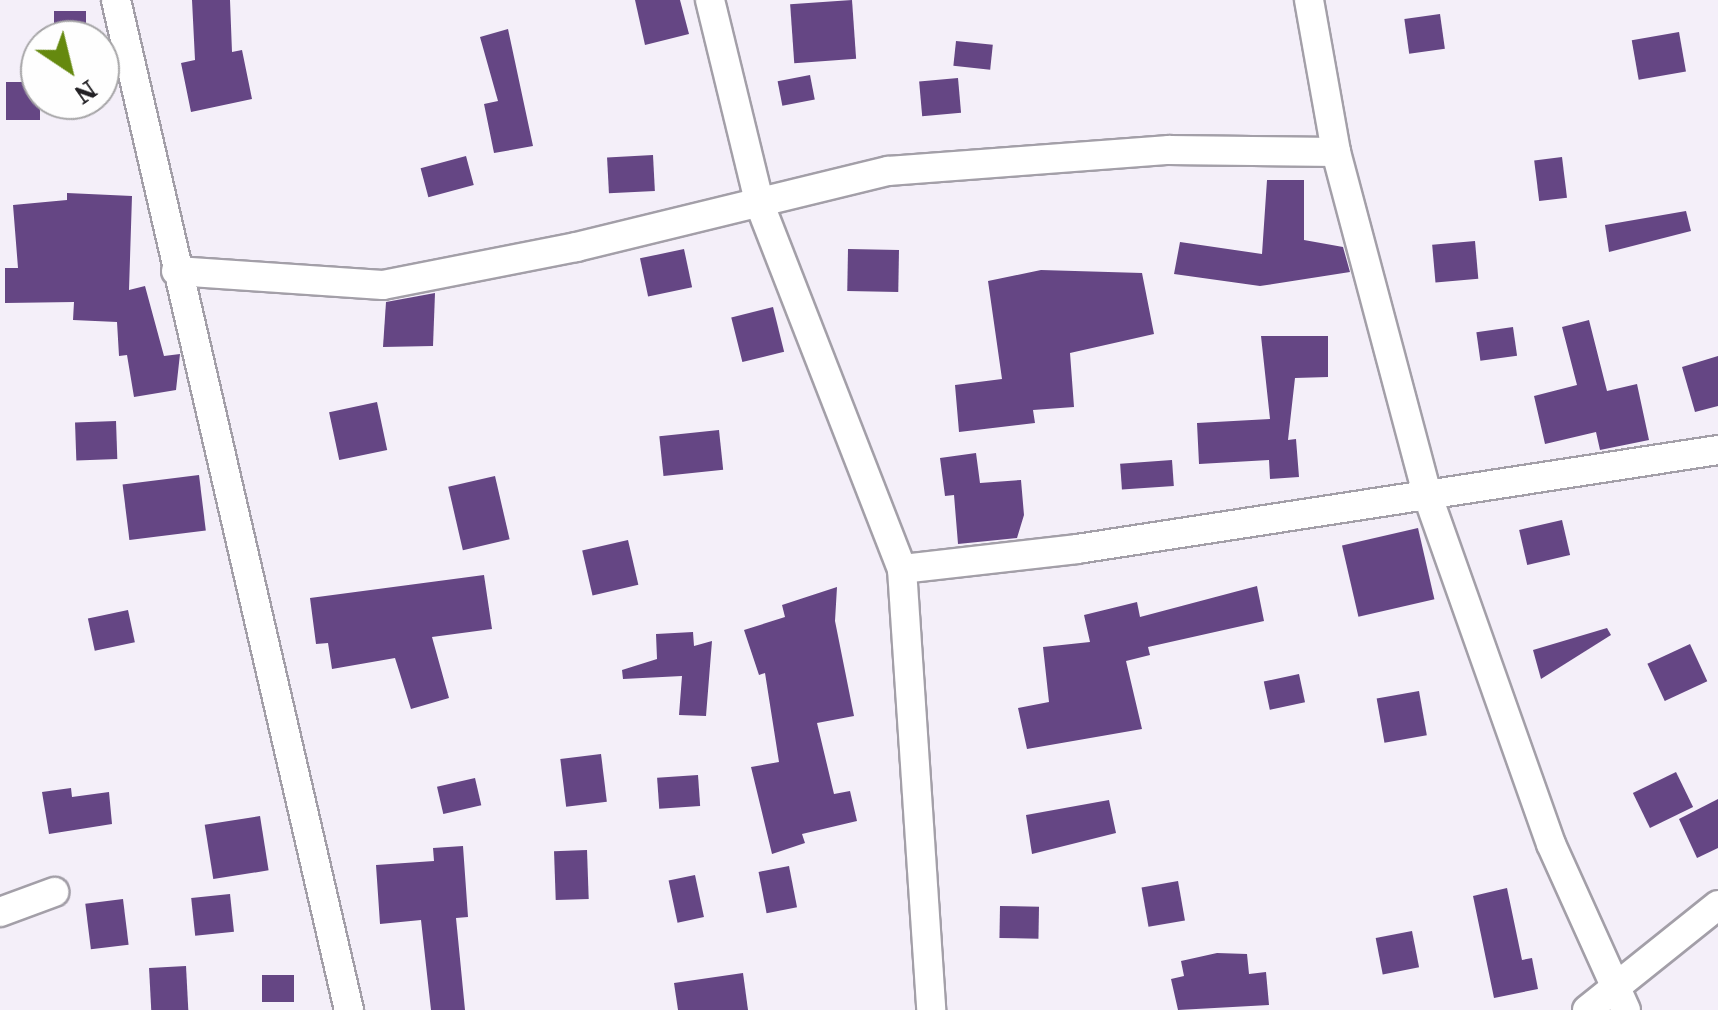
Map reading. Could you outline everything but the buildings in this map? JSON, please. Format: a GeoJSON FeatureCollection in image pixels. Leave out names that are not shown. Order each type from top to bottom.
{"type":"FeatureCollection","features":[{"type":"Feature","properties":{"kind":"street"},"geometry":{"type":"LineString","coordinates":[[116,0],[349,1010]]}},
{"type":"Feature","properties":{"kind":"street"},"geometry":{"type":"LineString","coordinates":[[710,0],[760,206],[902,569],[932,1010]]}},
{"type":"Feature","properties":{"kind":"street"},"geometry":{"type":"LineString","coordinates":[[1308,0],[1336,152],[1426,491],[1551,844],[1620,999]]}},
{"type":"Feature","properties":{"kind":"street"},"geometry":{"type":"LineString","coordinates":[[176,271],[383,286],[760,206],[888,171],[1168,150],[1336,152]]}},
{"type":"Feature","properties":{"kind":"street"},"geometry":{"type":"LineString","coordinates":[[902,569],[1077,549],[1426,491],[1718,450]]}},
{"type":"Feature","properties":{"kind":"street"},"geometry":{"type":"LineString","coordinates":[[0,912],[54,892]]}},
{"type":"Feature","properties":{"kind":"street"},"geometry":{"type":"LineString","coordinates":[[1587,1010],[1620,999],[1718,905]]}}]}
